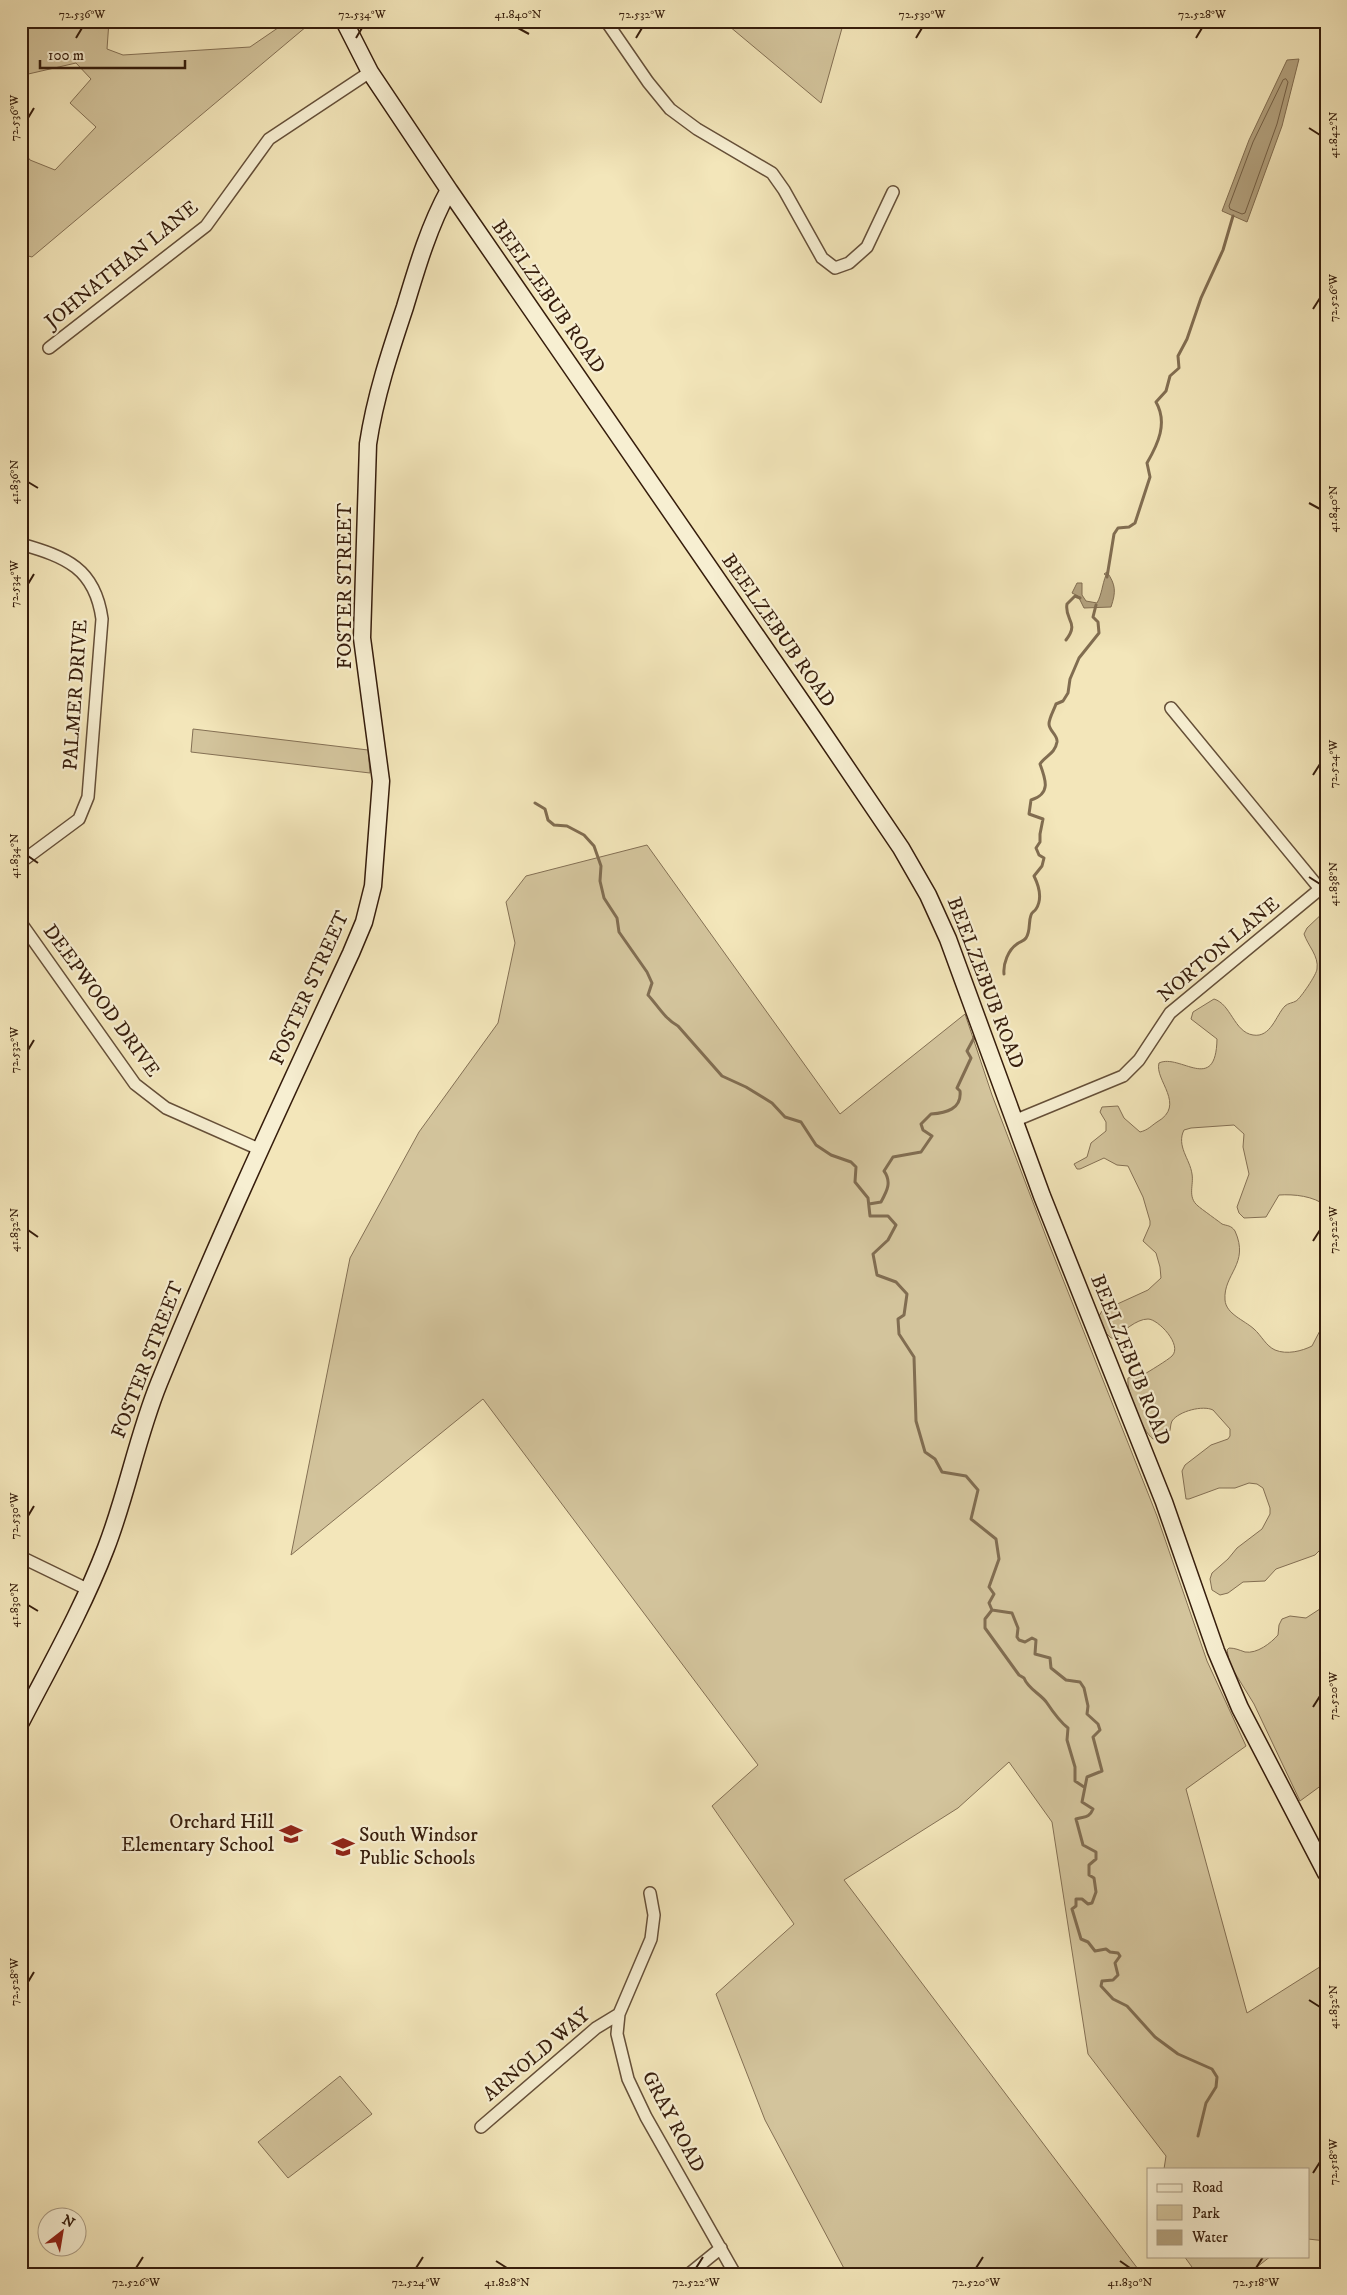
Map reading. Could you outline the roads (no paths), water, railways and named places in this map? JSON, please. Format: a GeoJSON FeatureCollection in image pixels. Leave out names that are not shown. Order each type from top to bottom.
{"type":"FeatureCollection","features":[{"type":"Feature","properties":{"kind":"street"},"geometry":{"type":"LineString","coordinates":[[344,21],[370,72],[449,190]]}},
{"type":"Feature","properties":{"kind":"street"},"geometry":{"type":"LineString","coordinates":[[606,21],[648,82],[670,109],[697,129],[772,173],[784,190],[822,258],[835,268],[850,264],[867,247],[893,192]]}},
{"type":"Feature","properties":{"kind":"street","name":"JOHNATHAN LANE"},"geometry":{"type":"LineString","coordinates":[[49,348],[206,226],[269,139],[370,72]]}},
{"type":"Feature","properties":{"kind":"street","name":"BEELZEBUB ROAD"},"geometry":{"type":"LineString","coordinates":[[449,190],[901,848],[928,895],[948,939],[1014,1121],[1103,1352],[1164,1502],[1216,1650],[1240,1708],[1326,1873]]}},
{"type":"Feature","properties":{"kind":"street","name":"FOSTER STREET"},"geometry":{"type":"LineString","coordinates":[[21,1722],[89,1590],[107,1545],[146,1416],[198,1288],[364,922],[373,886],[381,780],[364,670],[362,638],[368,444],[372,414],[424,246],[438,209],[449,190]]}},
{"type":"Feature","properties":{"kind":"street","name":"PALMER DRIVE"},"geometry":{"type":"LineString","coordinates":[[21,544],[47,551],[74,563],[89,582],[99,600],[102,619],[88,797],[79,819],[21,862]]}},
{"type":"Feature","properties":{"kind":"street"},"geometry":{"type":"LineString","coordinates":[[1171,708],[1323,887]]}},
{"type":"Feature","properties":{"kind":"street","name":"NORTON LANE"},"geometry":{"type":"LineString","coordinates":[[1014,1121],[1123,1076],[1139,1060],[1170,1013],[1323,887]]}},
{"type":"Feature","properties":{"kind":"street","name":"DEEPWOOD DRIVE"},"geometry":{"type":"LineString","coordinates":[[21,923],[135,1084],[166,1108],[260,1150]]}},
{"type":"Feature","properties":{"kind":"street"},"geometry":{"type":"LineString","coordinates":[[21,1557],[89,1590]]}},
{"type":"Feature","properties":{"kind":"street","name":"GRAY ROAD"},"geometry":{"type":"LineString","coordinates":[[650,1893],[654,1915],[650,1939],[619,2014],[617,2034],[628,2079],[646,2117],[735,2274]]}},
{"type":"Feature","properties":{"kind":"street","name":"ARNOLD WAY"},"geometry":{"type":"LineString","coordinates":[[481,2127],[596,2028],[619,2014]]}},
{"type":"Feature","properties":{"kind":"street"},"geometry":{"type":"LineString","coordinates":[[689,2274],[721,2248]]}},
{"type":"Feature","properties":{"kind":"water"},"geometry":{"type":"Polygon","coordinates":[[[1299,59],[1282,126],[1247,222],[1222,211],[1249,140],[1287,60],[1299,59]]]}},
{"type":"Feature","properties":{"kind":"water"},"geometry":{"type":"Polygon","coordinates":[[[1107,572],[1114,589],[1111,607],[1084,608],[1078,596],[1072,593],[1077,583],[1082,583],[1082,595],[1086,601],[1097,603],[1106,575],[1104,574],[1107,572]]]}},
{"type":"Feature","properties":{"kind":"waterway"},"geometry":{"type":"LineString","coordinates":[[1107,577],[1114,534],[1118,528],[1129,527],[1135,523],[1150,477],[1147,463],[1158,441],[1161,426],[1160,410],[1156,402],[1166,391],[1170,376],[1179,368],[1178,356],[1187,339],[1201,298],[1223,250],[1233,216]]}},
{"type":"Feature","properties":{"kind":"waterway"},"geometry":{"type":"LineString","coordinates":[[1066,640],[1072,629],[1067,604],[1075,596],[1080,598]]}},
{"type":"Feature","properties":{"kind":"waterway"},"geometry":{"type":"LineString","coordinates":[[1004,974],[1005,962],[1009,953],[1018,943],[1026,938],[1031,915],[1038,905],[1040,896],[1034,876],[1042,866],[1044,858],[1039,855],[1036,848],[1040,842],[1043,819],[1029,814],[1031,800],[1042,794],[1045,786],[1040,764],[1052,752],[1057,742],[1049,726],[1050,719],[1056,704],[1063,701],[1068,693],[1070,679],[1079,658],[1099,633],[1098,622],[1093,617],[1096,605]]}},
{"type":"Feature","properties":{"kind":"waterway"},"geometry":{"type":"LineString","coordinates":[[535,803],[545,809],[548,820],[554,825],[567,826],[584,835],[594,846],[601,866],[600,881],[604,898],[617,918],[619,932],[647,972],[652,983],[648,995],[662,1012],[678,1026],[722,1076],[746,1087],[772,1103],[785,1117],[801,1122],[816,1145],[831,1155],[851,1162],[856,1167],[855,1182],[868,1198],[870,1216],[888,1216],[896,1225],[888,1240],[873,1254],[877,1275],[896,1282],[907,1294],[904,1315],[898,1319],[899,1334],[914,1357],[916,1421],[925,1452],[935,1459],[942,1472],[966,1476],[978,1490],[971,1519],[996,1539],[999,1559],[989,1587],[994,1594],[989,1603],[992,1610]]}},
{"type":"Feature","properties":{"kind":"waterway"},"geometry":{"type":"LineString","coordinates":[[869,1204],[881,1202],[888,1183],[884,1171],[893,1157],[921,1152],[932,1136],[923,1130],[921,1124],[931,1114],[942,1113],[956,1106],[960,1097],[960,1091],[957,1088],[971,1058],[967,1051],[975,1036]]}},
{"type":"Feature","properties":{"kind":"waterway"},"geometry":{"type":"LineString","coordinates":[[992,1610],[1012,1613],[1018,1628],[1017,1637],[1019,1640],[1025,1642],[1032,1638],[1036,1640],[1035,1654],[1050,1658],[1051,1668],[1066,1680],[1080,1682],[1084,1688],[1088,1706],[1087,1714],[1098,1724],[1100,1730],[1093,1737],[1102,1771],[1087,1777],[1082,1802],[1093,1809],[1088,1816],[1076,1819],[1083,1845],[1096,1852],[1096,1859],[1089,1865],[1089,1875],[1094,1878],[1096,1892],[1092,1903],[1088,1904],[1082,1899],[1076,1899],[1076,1906],[1072,1909],[1081,1939],[1088,1942],[1095,1951],[1106,1949],[1110,1952],[1118,1953],[1120,1956],[1115,1963],[1118,1975],[1113,1980],[1102,1981],[1101,1986],[1113,1999],[1127,2006],[1155,2037],[1178,2054],[1212,2069],[1217,2077],[1216,2087],[1206,2103],[1198,2136]]}},
{"type":"Feature","properties":{"kind":"waterway"},"geometry":{"type":"LineString","coordinates":[[992,1610],[985,1619],[985,1628],[1019,1675],[1024,1678],[1028,1685],[1068,1728],[1067,1740],[1075,1767],[1075,1781],[1084,1787]]}},
{"type":"Feature","properties":{"kind":"place","name":"Orchard Hill Elementary School"},"geometry":{"type":"Point","coordinates":[291,1834]}},
{"type":"Feature","properties":{"kind":"place","name":"South Windsor Public Schools"},"geometry":{"type":"Point","coordinates":[343,1847]}}]}
